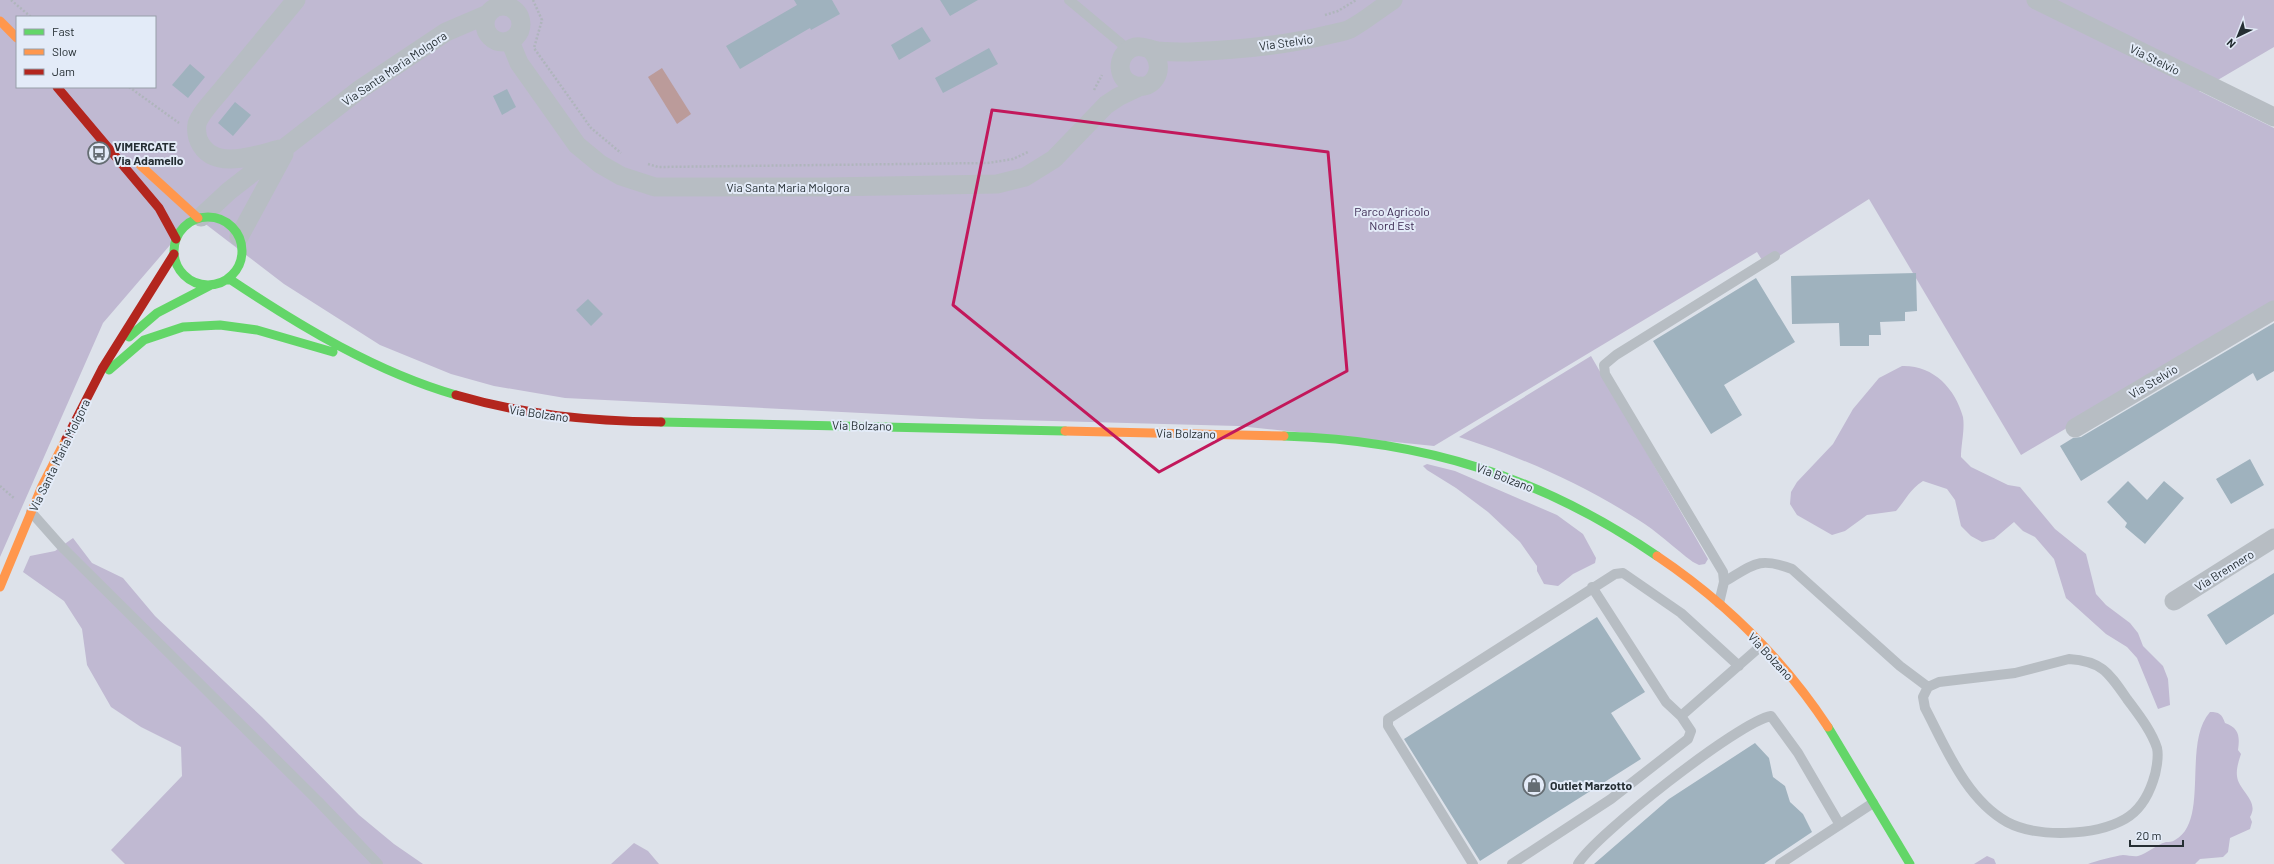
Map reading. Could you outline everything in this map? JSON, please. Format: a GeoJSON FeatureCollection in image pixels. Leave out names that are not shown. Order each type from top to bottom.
{"type":"FeatureCollection","features":[{"type":"Feature","properties":{"kind":"street"},"geometry":{"type":"LineString","coordinates":[[287,148],[240,158],[226,159],[215,156],[201,145],[197,137],[197,123],[214,99],[296,0]]}},
{"type":"Feature","properties":{"kind":"street","name":"Via Stelvio"},"geometry":{"type":"LineString","coordinates":[[1151,50],[1194,52],[1300,42],[1350,29],[1393,0]]}},
{"type":"Feature","properties":{"kind":"street","name":"Via Stelvio"},"geometry":{"type":"LineString","coordinates":[[2036,0],[2274,116]]}},
{"type":"Feature","properties":{"kind":"street"},"geometry":{"type":"LineString","coordinates":[[499,7],[515,11],[521,21],[519,33],[510,41],[498,41],[489,36],[485,25],[499,7]]}},
{"type":"Feature","properties":{"kind":"street","name":"Via Santa Maria Molgora"},"geometry":{"type":"LineString","coordinates":[[199,218],[229,191],[287,148],[359,90],[446,32],[499,7]]}},
{"type":"Feature","properties":{"kind":"street"},"geometry":{"type":"LineString","coordinates":[[0,21],[16,38]]}},
{"type":"Feature","properties":{"kind":"street","name":"Via Santa Maria Molgora"},"geometry":{"type":"LineString","coordinates":[[510,41],[520,63],[577,145],[600,164],[621,176],[655,187],[828,187],[997,184],[1025,177],[1054,159],[1106,105]]}},
{"type":"Feature","properties":{"kind":"street"},"geometry":{"type":"LineString","coordinates":[[1140,47],[1151,50],[1158,60],[1159,72],[1152,82],[1118,96],[1106,105],[1112,72],[1121,59],[1129,50],[1140,47]]}},
{"type":"Feature","properties":{"kind":"street","name":"Via Stelvio"},"geometry":{"type":"LineString","coordinates":[[1159,72],[1194,52]]}},
{"type":"Feature","properties":{"kind":"street"},"geometry":{"type":"LineString","coordinates":[[1112,72],[1128,82],[1141,86]]}},
{"type":"Feature","properties":{"kind":"street"},"geometry":{"type":"LineString","coordinates":[[58,88],[159,208],[176,239]]}},
{"type":"Feature","properties":{"kind":"street"},"geometry":{"type":"LineString","coordinates":[[65,88],[108,133]]}},
{"type":"Feature","properties":{"kind":"street"},"geometry":{"type":"LineString","coordinates":[[239,237],[287,148]]}},
{"type":"Feature","properties":{"kind":"street"},"geometry":{"type":"LineString","coordinates":[[130,156],[199,218]]}},
{"type":"Feature","properties":{"kind":"street"},"geometry":{"type":"LineString","coordinates":[[209,217],[223,220],[235,230],[239,237],[242,252],[241,259],[233,274],[227,280],[211,285],[196,283],[183,274],[174,254],[176,239],[185,226],[199,218],[209,217]]}},
{"type":"Feature","properties":{"kind":"street","name":"Via Santa Maria Molgora"},"geometry":{"type":"LineString","coordinates":[[0,587],[42,486],[102,368],[174,254]]}},
{"type":"Feature","properties":{"kind":"street"},"geometry":{"type":"LineString","coordinates":[[241,259],[249,271]]}},
{"type":"Feature","properties":{"kind":"street","name":"Via Bolzano"},"geometry":{"type":"LineString","coordinates":[[227,280],[231,280],[260,300],[367,361],[416,382],[466,399],[535,414],[588,420],[1261,435],[1350,440],[1430,452],[1471,464],[1516,480],[1560,500],[1602,522],[1648,550],[1719,603],[1762,645],[1795,682],[1826,725],[1910,864]]}},
{"type":"Feature","properties":{"kind":"street","name":"Via Santa Maria Molgora"},"geometry":{"type":"LineString","coordinates":[[102,368],[139,325],[176,301],[211,285]]}},
{"type":"Feature","properties":{"kind":"street","name":"Via Bolzano"},"geometry":{"type":"LineString","coordinates":[[265,290],[306,326]]}},
{"type":"Feature","properties":{"kind":"street","name":"Via Stelvio"},"geometry":{"type":"LineString","coordinates":[[2075,428],[2274,310]]}},
{"type":"Feature","properties":{"kind":"street"},"geometry":{"type":"LineString","coordinates":[[96,382],[144,340],[183,327],[220,325],[257,330],[367,361]]}},
{"type":"Feature","properties":{"kind":"street","name":"Via Brennero"},"geometry":{"type":"LineString","coordinates":[[2174,601],[2274,538]]}},
{"type":"Feature","properties":{"kind":"lane"},"geometry":{"type":"LineString","coordinates":[[1069,0],[1129,50]]}},
{"type":"Feature","properties":{"kind":"lane"},"geometry":{"type":"LineString","coordinates":[[1719,603],[1724,582],[1723,572],[1605,374],[1604,365],[1616,355],[1775,256]]}},
{"type":"Feature","properties":{"kind":"lane"},"geometry":{"type":"LineString","coordinates":[[31,512],[62,547],[318,801],[378,864]]}},
{"type":"Feature","properties":{"kind":"lane"},"geometry":{"type":"LineString","coordinates":[[1724,582],[1761,561],[1773,562],[1792,569],[1900,666],[1928,687]]}},
{"type":"Feature","properties":{"kind":"lane"},"geometry":{"type":"LineString","coordinates":[[1473,864],[1388,726],[1388,719],[1608,577],[1623,573],[1681,613],[1739,666]]}},
{"type":"Feature","properties":{"kind":"lane"},"geometry":{"type":"LineString","coordinates":[[1512,864],[1611,799],[1688,739],[1692,731],[1681,716],[1666,702],[1592,587]]}},
{"type":"Feature","properties":{"kind":"lane"},"geometry":{"type":"LineString","coordinates":[[1681,716],[1762,645]]}},
{"type":"Feature","properties":{"kind":"lane"},"geometry":{"type":"LineString","coordinates":[[2069,659],[2086,660],[2100,666],[2118,686],[2147,726],[2157,750],[2156,774],[2149,793],[2141,805],[2125,819],[2098,830],[2057,833],[2025,829],[2007,822],[1985,805],[1967,785],[1950,756],[1925,708],[1923,697],[1928,687],[1939,682],[2015,673],[2069,659]]}},
{"type":"Feature","properties":{"kind":"lane"},"geometry":{"type":"LineString","coordinates":[[1578,864],[1589,850],[1665,784],[1763,717],[1771,716],[1798,754],[1840,825]]}},
{"type":"Feature","properties":{"kind":"lane"},"geometry":{"type":"LineString","coordinates":[[1780,864],[1873,803]]}},
{"type":"Feature","properties":{"kind":"path"},"geometry":{"type":"LineString","coordinates":[[11,0],[30,16]]}},
{"type":"Feature","properties":{"kind":"path"},"geometry":{"type":"LineString","coordinates":[[533,0],[542,20],[534,48],[591,128],[608,144],[626,157]]}},
{"type":"Feature","properties":{"kind":"path"},"geometry":{"type":"LineString","coordinates":[[1318,17],[1338,11],[1356,0]]}},
{"type":"Feature","properties":{"kind":"path"},"geometry":{"type":"LineString","coordinates":[[1092,93],[1112,72]]}},
{"type":"Feature","properties":{"kind":"path"},"geometry":{"type":"LineString","coordinates":[[130,88],[197,137]]}},
{"type":"Feature","properties":{"kind":"path"},"geometry":{"type":"LineString","coordinates":[[645,163],[658,167],[988,164],[1013,160],[1033,149]]}},
{"type":"Feature","properties":{"kind":"highlighted area"},"geometry":{"type":"Polygon","coordinates":[[[992,110],[1328,152],[1347,371],[1159,472],[953,305],[992,110]]]}},
{"type":"Feature","properties":{"kind":"green space","name":"Parco Agricolo Nord Est"},"geometry":{"type":"Polygon","coordinates":[[[0,0],[2274,0],[2274,47],[2199,91],[2274,128],[2274,306],[2021,455],[1869,199],[1765,265],[1757,252],[1434,446],[1238,426],[981,419],[565,398],[494,386],[451,374],[380,345],[284,284],[195,216],[103,323],[0,557],[0,0]]]}},
{"type":"Feature","properties":{"kind":"green space"},"geometry":{"type":"Polygon","coordinates":[[[1591,356],[1708,559],[1705,564],[1699,565],[1693,562],[1644,524],[1595,494],[1551,472],[1505,453],[1459,437],[1591,356]]]}},
{"type":"Feature","properties":{"kind":"green space"},"geometry":{"type":"Polygon","coordinates":[[[1902,366],[1923,369],[1933,374],[1941,380],[1954,397],[1963,417],[1964,427],[1961,457],[1971,467],[2008,485],[2020,487],[2055,529],[2086,554],[2096,594],[2106,605],[2130,623],[2138,633],[2143,646],[2163,666],[2168,679],[2170,705],[2158,709],[2137,658],[2127,647],[2106,634],[2066,598],[2054,559],[2035,537],[2023,531],[2014,522],[1994,539],[1982,542],[1971,536],[1961,526],[1955,500],[1947,489],[1923,481],[1918,484],[1896,511],[1867,515],[1845,531],[1832,535],[1797,515],[1790,504],[1791,492],[1797,482],[1833,444],[1853,409],[1879,378],[1902,366]]]}},
{"type":"Feature","properties":{"kind":"green space"},"geometry":{"type":"Polygon","coordinates":[[[1427,464],[1455,471],[1557,515],[1583,534],[1596,558],[1595,563],[1573,574],[1558,586],[1544,584],[1537,571],[1537,566],[1520,542],[1488,512],[1456,488],[1427,470],[1423,466],[1427,464]]]}},
{"type":"Feature","properties":{"kind":"green space"},"geometry":{"type":"Polygon","coordinates":[[[73,538],[92,563],[123,578],[155,616],[262,717],[359,815],[394,844],[423,864],[125,864],[111,850],[182,776],[181,747],[141,727],[111,707],[87,665],[82,629],[64,601],[23,572],[30,556],[55,551],[73,538]]]}},
{"type":"Feature","properties":{"kind":"green space"},"geometry":{"type":"Polygon","coordinates":[[[2210,712],[2220,714],[2225,723],[2233,727],[2238,733],[2238,750],[2241,754],[2237,768],[2237,776],[2238,781],[2251,801],[2252,811],[2250,817],[2252,822],[2250,829],[2230,838],[2228,852],[2223,857],[2200,859],[2195,864],[2088,864],[2123,855],[2138,856],[2162,843],[2174,841],[2185,830],[2191,816],[2194,799],[2198,742],[2202,726],[2210,712]]]}},
{"type":"Feature","properties":{"kind":"green space"},"geometry":{"type":"Polygon","coordinates":[[[634,843],[648,851],[659,864],[611,864],[634,843]]]}},
{"type":"Feature","properties":{"kind":"green space"},"geometry":{"type":"Polygon","coordinates":[[[1987,856],[1994,859],[1996,864],[1974,864],[1987,856]]]}},
{"type":"Feature","properties":{"kind":"shaded area"},"geometry":{"type":"Polygon","coordinates":[[[662,68],[691,114],[677,124],[648,77],[662,68]]]}},
{"type":"Feature","properties":{"kind":"building"},"geometry":{"type":"Polygon","coordinates":[[[794,0],[832,0],[840,14],[811,30],[810,28],[740,69],[726,46],[797,5],[794,0]]]}},
{"type":"Feature","properties":{"kind":"building"},"geometry":{"type":"Polygon","coordinates":[[[940,0],[978,0],[950,16],[940,0]]]}},
{"type":"Feature","properties":{"kind":"building"},"geometry":{"type":"Polygon","coordinates":[[[922,27],[931,41],[899,60],[891,45],[922,27]]]}},
{"type":"Feature","properties":{"kind":"building"},"geometry":{"type":"Polygon","coordinates":[[[989,48],[998,64],[943,93],[935,78],[989,48]]]}},
{"type":"Feature","properties":{"kind":"building"},"geometry":{"type":"Polygon","coordinates":[[[190,64],[205,77],[188,98],[172,85],[190,64]]]}},
{"type":"Feature","properties":{"kind":"building"},"geometry":{"type":"Polygon","coordinates":[[[507,89],[516,107],[502,115],[493,96],[507,89]]]}},
{"type":"Feature","properties":{"kind":"building"},"geometry":{"type":"Polygon","coordinates":[[[235,102],[251,115],[233,136],[218,123],[235,102]]]}},
{"type":"Feature","properties":{"kind":"building"},"geometry":{"type":"Polygon","coordinates":[[[1916,273],[1917,311],[1905,312],[1905,321],[1880,322],[1881,335],[1869,335],[1869,346],[1840,346],[1839,323],[1792,324],[1791,276],[1916,273]]]}},
{"type":"Feature","properties":{"kind":"building"},"geometry":{"type":"Polygon","coordinates":[[[1756,278],[1795,342],[1724,385],[1742,415],[1711,434],[1653,341],[1756,278]]]}},
{"type":"Feature","properties":{"kind":"building"},"geometry":{"type":"Polygon","coordinates":[[[588,299],[603,314],[591,326],[576,310],[588,299]]]}},
{"type":"Feature","properties":{"kind":"building"},"geometry":{"type":"Polygon","coordinates":[[[2274,323],[2274,371],[2257,381],[2253,373],[2081,481],[2060,446],[2073,438],[2081,437],[2274,323]]]}},
{"type":"Feature","properties":{"kind":"building"},"geometry":{"type":"Polygon","coordinates":[[[2250,459],[2264,485],[2231,504],[2216,479],[2250,459]]]}},
{"type":"Feature","properties":{"kind":"building"},"geometry":{"type":"Polygon","coordinates":[[[2128,481],[2147,500],[2164,481],[2184,498],[2145,544],[2125,527],[2127,523],[2107,502],[2128,481]]]}},
{"type":"Feature","properties":{"kind":"building"},"geometry":{"type":"Polygon","coordinates":[[[2274,573],[2274,614],[2226,645],[2207,615],[2274,573]]]}},
{"type":"Feature","properties":{"kind":"building"},"geometry":{"type":"Polygon","coordinates":[[[1597,617],[1645,692],[1611,713],[1641,759],[1480,861],[1404,739],[1597,617]]]}},
{"type":"Feature","properties":{"kind":"building"},"geometry":{"type":"Polygon","coordinates":[[[1755,743],[1769,758],[1773,777],[1785,786],[1790,802],[1803,814],[1812,832],[1764,864],[1594,864],[1669,799],[1755,743]]]}},
{"type":"Feature","properties":{"kind":"traffic: fast"},"geometry":{"type":"LineString","coordinates":[[208,217],[221,220],[232,227],[239,238],[242,251],[239,264],[232,275],[221,282],[208,285],[195,282],[184,275],[177,264],[174,251],[177,238],[184,227],[195,220],[208,217]]}},
{"type":"Feature","properties":{"kind":"traffic: fast"},"geometry":{"type":"LineString","coordinates":[[227,280],[231,280],[311,331],[368,361],[397,374],[456,395]]}},
{"type":"Feature","properties":{"kind":"traffic: fast"},"geometry":{"type":"LineString","coordinates":[[129,337],[157,313],[211,285]]}},
{"type":"Feature","properties":{"kind":"traffic: fast"},"geometry":{"type":"LineString","coordinates":[[109,370],[144,340],[183,327],[220,325],[257,330],[333,352]]}},
{"type":"Feature","properties":{"kind":"traffic: fast"},"geometry":{"type":"LineString","coordinates":[[661,422],[1065,431]]}},
{"type":"Feature","properties":{"kind":"traffic: fast"},"geometry":{"type":"LineString","coordinates":[[1284,436],[1335,439],[1385,445],[1433,455],[1480,468],[1525,484],[1570,504],[1614,528],[1657,556]]}},
{"type":"Feature","properties":{"kind":"traffic: fast"},"geometry":{"type":"LineString","coordinates":[[1828,727],[1910,864]]}},
{"type":"Feature","properties":{"kind":"traffic: slow"},"geometry":{"type":"LineString","coordinates":[[0,21],[16,37]]}},
{"type":"Feature","properties":{"kind":"traffic: slow"},"geometry":{"type":"LineString","coordinates":[[140,165],[198,218]]}},
{"type":"Feature","properties":{"kind":"traffic: slow"},"geometry":{"type":"LineString","coordinates":[[1065,431],[1284,436]]}},
{"type":"Feature","properties":{"kind":"traffic: slow"},"geometry":{"type":"LineString","coordinates":[[0,587],[42,486],[66,439]]}},
{"type":"Feature","properties":{"kind":"traffic: slow"},"geometry":{"type":"LineString","coordinates":[[1657,556],[1706,592],[1751,633],[1792,678],[1828,727]]}},
{"type":"Feature","properties":{"kind":"traffic: jam"},"geometry":{"type":"LineString","coordinates":[[58,88],[159,208],[176,239]]}},
{"type":"Feature","properties":{"kind":"traffic: jam"},"geometry":{"type":"LineString","coordinates":[[66,439],[102,369],[174,254]]}},
{"type":"Feature","properties":{"kind":"traffic: jam"},"geometry":{"type":"LineString","coordinates":[[456,395],[507,408],[557,416],[661,422]]}},
{"type":"Feature","properties":{"kind":"place","name":"VIMERCATE Via Adamello"},"geometry":{"type":"Point","coordinates":[99,153]}},
{"type":"Feature","properties":{"kind":"place","name":"Outlet Marzotto"},"geometry":{"type":"Point","coordinates":[1534,785]}}]}
